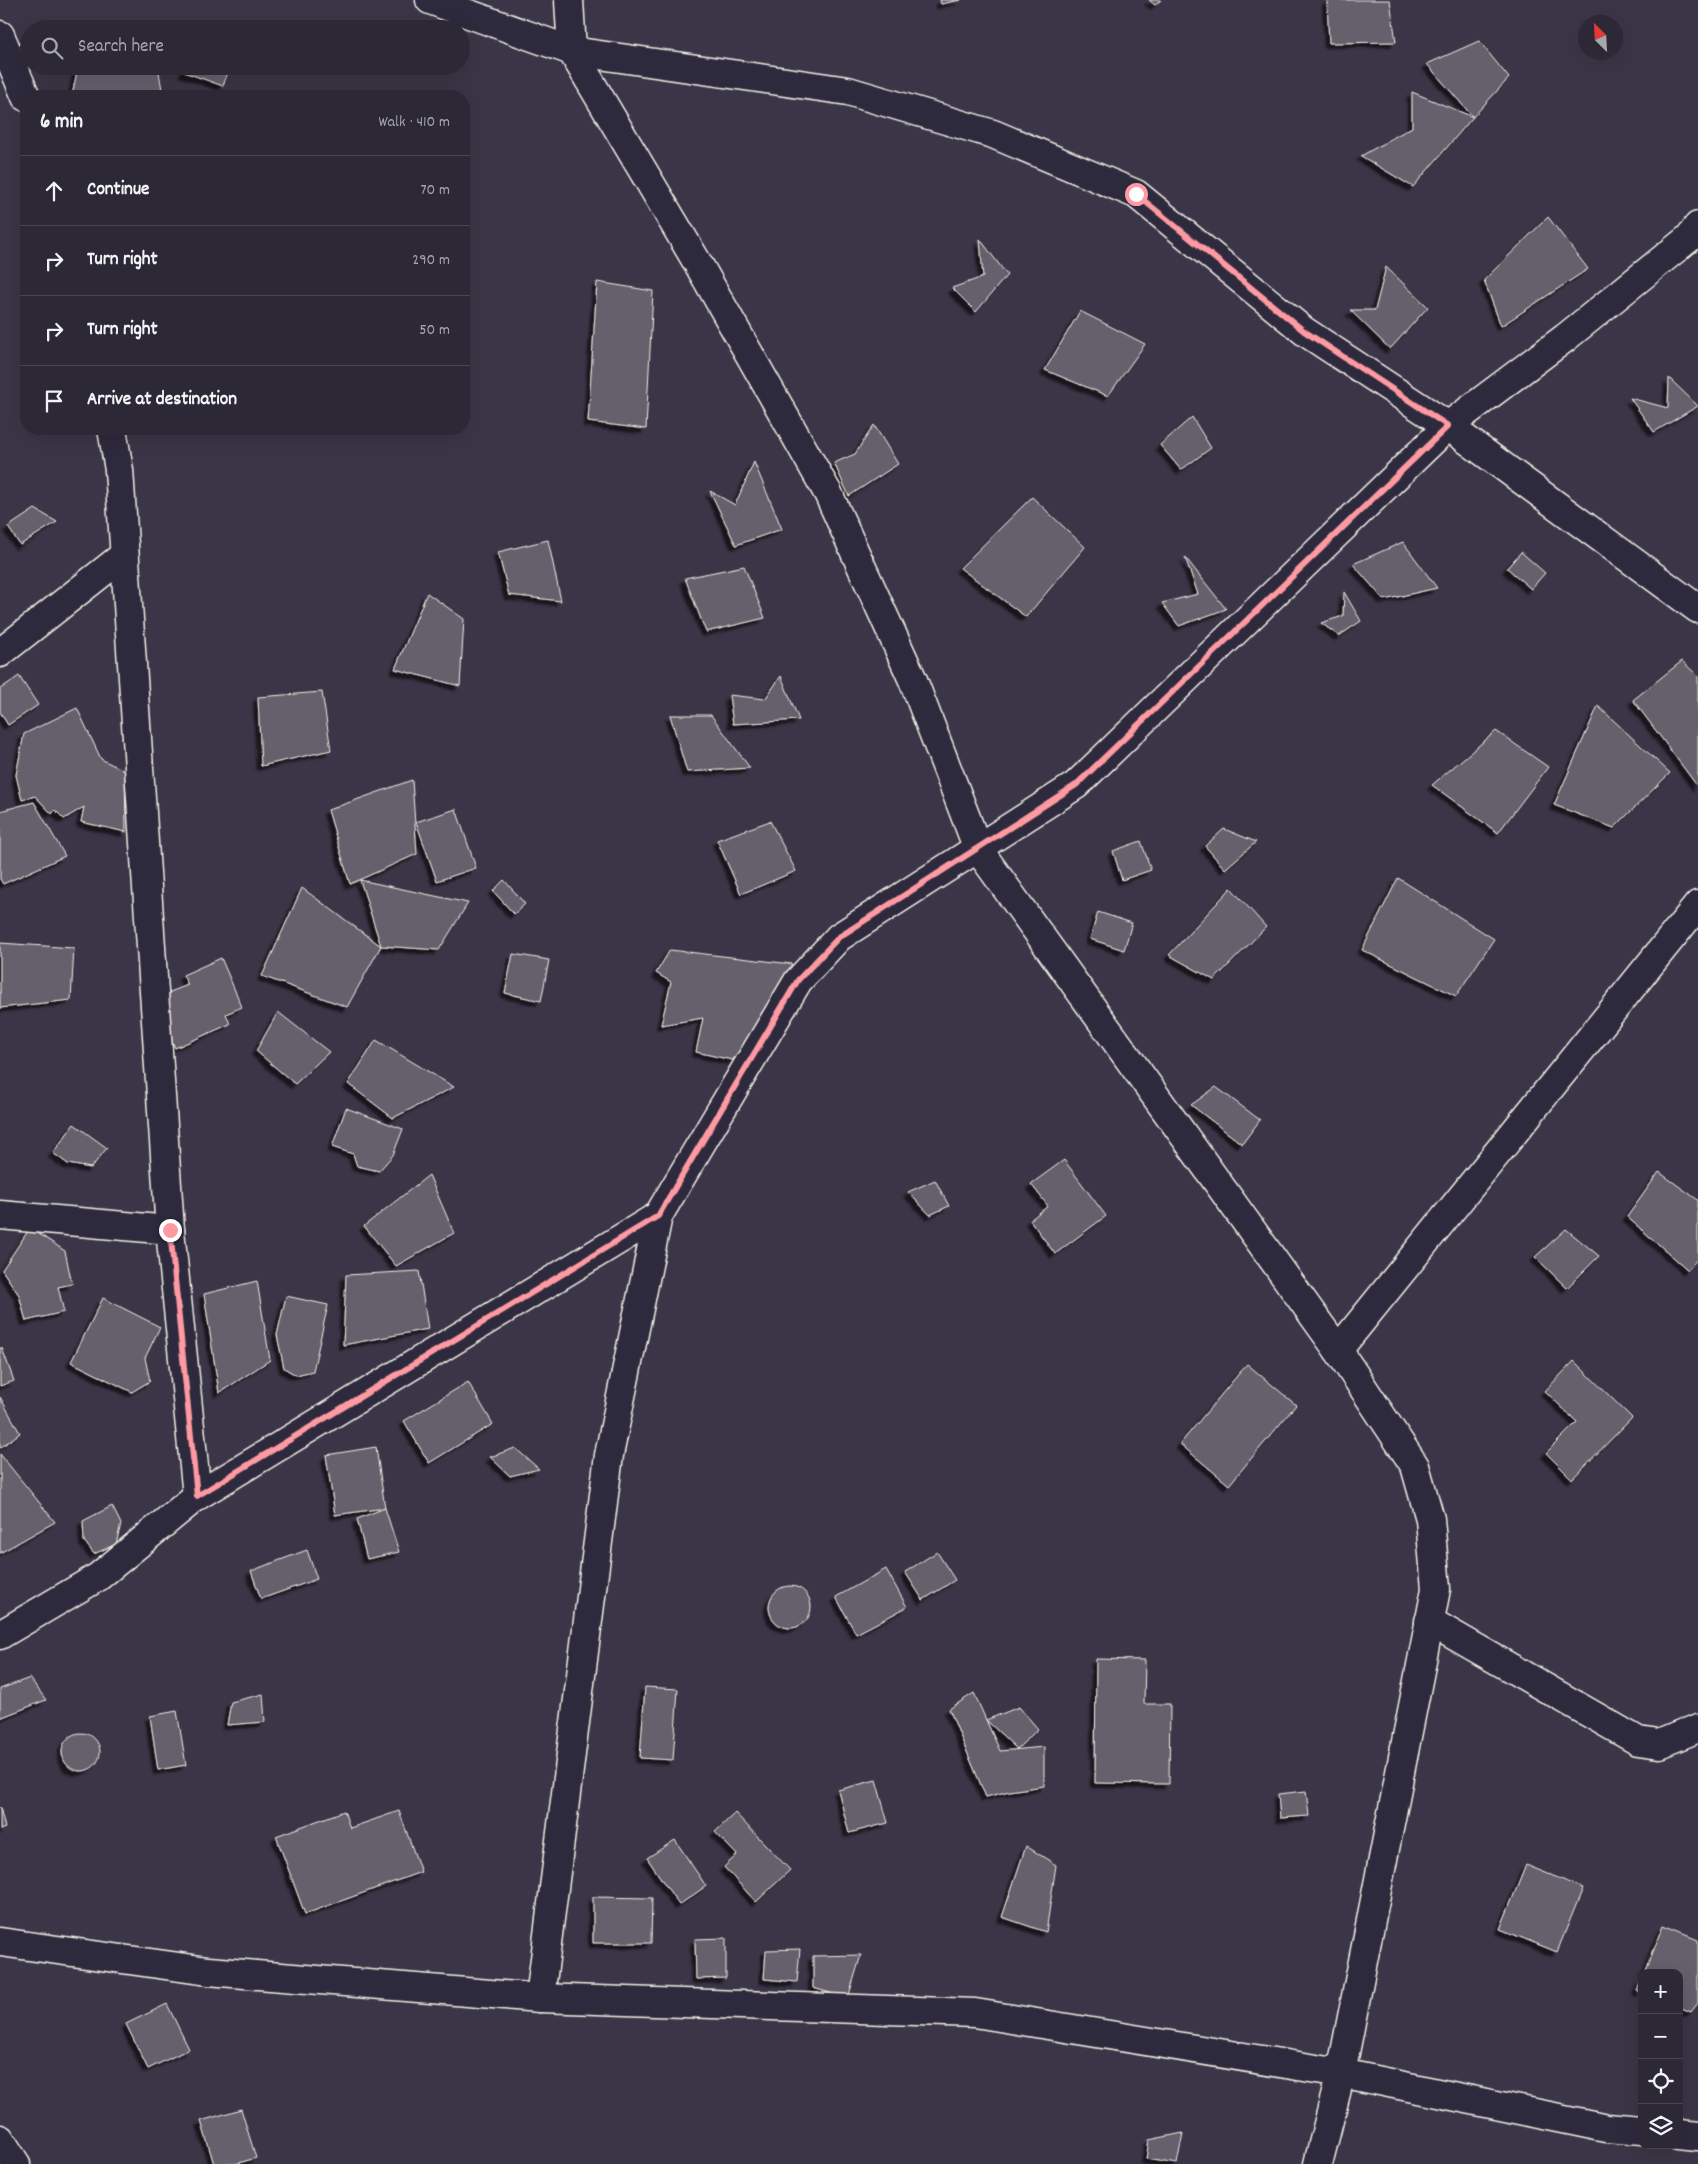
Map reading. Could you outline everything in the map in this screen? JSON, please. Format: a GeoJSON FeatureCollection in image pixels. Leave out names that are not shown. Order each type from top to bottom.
{"type":"FeatureCollection","features":[{"type":"Feature","properties":{"kind":"street"},"geometry":{"type":"LineString","coordinates":[[430,0],[572,51],[848,91],[992,134],[1136,194],[1304,331],[1448,426],[1698,609]]}},
{"type":"Feature","properties":{"kind":"street"},"geometry":{"type":"LineString","coordinates":[[569,0],[572,51],[700,267],[828,493],[913,680],[978,849],[1338,1350],[1415,1466],[1430,1519],[1436,1589],[1341,2073],[1318,2164]]}},
{"type":"Feature","properties":{"kind":"street"},"geometry":{"type":"LineString","coordinates":[[0,35],[23,90]]}},
{"type":"Feature","properties":{"kind":"street"},"geometry":{"type":"LineString","coordinates":[[540,1998],[609,1455],[658,1216],[798,980],[839,937],[1076,785],[1448,426],[1565,338],[1689,238],[1698,226]]}},
{"type":"Feature","properties":{"kind":"street"},"geometry":{"type":"LineString","coordinates":[[113,435],[119,470],[123,556],[170,1230],[197,1496]]}},
{"type":"Feature","properties":{"kind":"street"},"geometry":{"type":"LineString","coordinates":[[0,653],[123,556]]}},
{"type":"Feature","properties":{"kind":"street"},"geometry":{"type":"LineString","coordinates":[[1338,1350],[1698,905]]}},
{"type":"Feature","properties":{"kind":"street"},"geometry":{"type":"LineString","coordinates":[[0,1215],[170,1230]]}},
{"type":"Feature","properties":{"kind":"street"},"geometry":{"type":"LineString","coordinates":[[0,1635],[98,1577],[197,1496],[658,1216]]}},
{"type":"Feature","properties":{"kind":"street"},"geometry":{"type":"LineString","coordinates":[[1429,1621],[1638,1741],[1659,1744],[1698,1728]]}},
{"type":"Feature","properties":{"kind":"street"},"geometry":{"type":"LineString","coordinates":[[0,1942],[208,1971],[540,1998],[975,2013],[1341,2073],[1607,2128],[1638,2131]]}},
{"type":"Feature","properties":{"kind":"street"},"geometry":{"type":"LineString","coordinates":[[1683,2134],[1698,2136]]}},
{"type":"Feature","properties":{"kind":"street"},"geometry":{"type":"LineString","coordinates":[[0,2138],[16,2164]]}},
{"type":"Feature","properties":{"kind":"building"},"geometry":{"type":"Polygon","coordinates":[[[940,0],[961,0],[941,4],[940,0]]]}},
{"type":"Feature","properties":{"kind":"building"},"geometry":{"type":"Polygon","coordinates":[[[1149,0],[1161,0],[1155,5],[1149,0]]]}},
{"type":"Feature","properties":{"kind":"building"},"geometry":{"type":"Polygon","coordinates":[[[1327,0],[1390,0],[1396,42],[1329,43],[1327,0]]]}},
{"type":"Feature","properties":{"kind":"building"},"geometry":{"type":"Polygon","coordinates":[[[1479,41],[1509,78],[1473,117],[1427,64],[1479,41]]]}},
{"type":"Feature","properties":{"kind":"building"},"geometry":{"type":"Polygon","coordinates":[[[76,75],[160,75],[162,90],[73,90],[76,75]]]}},
{"type":"Feature","properties":{"kind":"building"},"geometry":{"type":"Polygon","coordinates":[[[192,75],[227,75],[223,86],[192,75]]]}},
{"type":"Feature","properties":{"kind":"building"},"geometry":{"type":"Polygon","coordinates":[[[1412,92],[1473,117],[1413,187],[1361,156],[1412,127],[1412,92]]]}},
{"type":"Feature","properties":{"kind":"building"},"geometry":{"type":"Polygon","coordinates":[[[1548,217],[1588,269],[1501,326],[1484,280],[1548,217]]]}},
{"type":"Feature","properties":{"kind":"building"},"geometry":{"type":"Polygon","coordinates":[[[980,239],[1007,275],[976,312],[952,288],[983,277],[980,239]]]}},
{"type":"Feature","properties":{"kind":"building"},"geometry":{"type":"Polygon","coordinates":[[[1386,267],[1428,307],[1390,349],[1350,310],[1375,310],[1386,267]]]}},
{"type":"Feature","properties":{"kind":"building"},"geometry":{"type":"Polygon","coordinates":[[[597,282],[653,291],[646,429],[588,422],[597,282]]]}},
{"type":"Feature","properties":{"kind":"building"},"geometry":{"type":"Polygon","coordinates":[[[1080,311],[1145,344],[1108,396],[1045,370],[1080,311]]]}},
{"type":"Feature","properties":{"kind":"building"},"geometry":{"type":"Polygon","coordinates":[[[1669,378],[1698,406],[1654,432],[1630,398],[1668,408],[1669,378]]]}},
{"type":"Feature","properties":{"kind":"building"},"geometry":{"type":"Polygon","coordinates":[[[1192,417],[1211,448],[1181,470],[1160,445],[1192,417]]]}},
{"type":"Feature","properties":{"kind":"building"},"geometry":{"type":"Polygon","coordinates":[[[874,425],[898,464],[849,496],[834,463],[855,454],[874,425]]]}},
{"type":"Feature","properties":{"kind":"building"},"geometry":{"type":"Polygon","coordinates":[[[754,462],[782,529],[736,545],[710,491],[735,505],[754,462]]]}},
{"type":"Feature","properties":{"kind":"building"},"geometry":{"type":"Polygon","coordinates":[[[1032,497],[1085,547],[1026,617],[960,568],[1032,497]]]}},
{"type":"Feature","properties":{"kind":"building"},"geometry":{"type":"Polygon","coordinates":[[[35,509],[57,522],[20,545],[8,527],[35,509]]]}},
{"type":"Feature","properties":{"kind":"building"},"geometry":{"type":"Polygon","coordinates":[[[548,540],[561,601],[509,595],[498,552],[548,540]]]}},
{"type":"Feature","properties":{"kind":"building"},"geometry":{"type":"Polygon","coordinates":[[[1403,542],[1437,588],[1384,600],[1353,564],[1403,542]]]}},
{"type":"Feature","properties":{"kind":"building"},"geometry":{"type":"Polygon","coordinates":[[[1521,552],[1545,573],[1531,589],[1507,568],[1521,552]]]}},
{"type":"Feature","properties":{"kind":"building"},"geometry":{"type":"Polygon","coordinates":[[[1185,557],[1226,609],[1179,626],[1162,603],[1198,594],[1185,557]]]}},
{"type":"Feature","properties":{"kind":"building"},"geometry":{"type":"Polygon","coordinates":[[[744,566],[765,618],[706,632],[685,578],[744,566]]]}},
{"type":"Feature","properties":{"kind":"building"},"geometry":{"type":"Polygon","coordinates":[[[1344,592],[1361,621],[1339,636],[1321,623],[1343,616],[1344,592]]]}},
{"type":"Feature","properties":{"kind":"building"},"geometry":{"type":"Polygon","coordinates":[[[427,593],[464,619],[460,686],[395,669],[427,593]]]}},
{"type":"Feature","properties":{"kind":"building"},"geometry":{"type":"Polygon","coordinates":[[[1682,661],[1698,676],[1698,787],[1633,700],[1682,661]]]}},
{"type":"Feature","properties":{"kind":"building"},"geometry":{"type":"Polygon","coordinates":[[[19,676],[38,705],[8,725],[0,712],[0,689],[19,676]]]}},
{"type":"Feature","properties":{"kind":"building"},"geometry":{"type":"Polygon","coordinates":[[[781,676],[799,720],[733,724],[729,695],[765,699],[781,676]]]}},
{"type":"Feature","properties":{"kind":"building"},"geometry":{"type":"Polygon","coordinates":[[[322,692],[331,750],[261,766],[258,697],[322,692]]]}},
{"type":"Feature","properties":{"kind":"building"},"geometry":{"type":"Polygon","coordinates":[[[1598,706],[1670,773],[1614,828],[1554,805],[1598,706]]]}},
{"type":"Feature","properties":{"kind":"building"},"geometry":{"type":"Polygon","coordinates":[[[77,708],[101,759],[125,771],[126,832],[81,822],[84,807],[64,819],[55,810],[52,814],[35,796],[22,800],[16,775],[24,734],[77,708]]]}},
{"type":"Feature","properties":{"kind":"building"},"geometry":{"type":"Polygon","coordinates":[[[670,715],[711,715],[750,768],[687,772],[670,715]]]}},
{"type":"Feature","properties":{"kind":"building"},"geometry":{"type":"Polygon","coordinates":[[[1496,731],[1548,767],[1498,833],[1432,785],[1496,731]]]}},
{"type":"Feature","properties":{"kind":"building"},"geometry":{"type":"Polygon","coordinates":[[[412,780],[417,854],[350,884],[328,810],[412,780]]]}},
{"type":"Feature","properties":{"kind":"building"},"geometry":{"type":"Polygon","coordinates":[[[34,802],[65,856],[3,884],[0,879],[0,811],[34,802]]]}},
{"type":"Feature","properties":{"kind":"building"},"geometry":{"type":"Polygon","coordinates":[[[456,809],[476,868],[437,881],[416,822],[456,809]]]}},
{"type":"Feature","properties":{"kind":"building"},"geometry":{"type":"Polygon","coordinates":[[[770,821],[796,871],[741,894],[717,840],[770,821]]]}},
{"type":"Feature","properties":{"kind":"building"},"geometry":{"type":"Polygon","coordinates":[[[1224,829],[1256,842],[1225,869],[1205,846],[1224,829]]]}},
{"type":"Feature","properties":{"kind":"building"},"geometry":{"type":"Polygon","coordinates":[[[1141,841],[1151,870],[1122,880],[1113,851],[1141,841]]]}},
{"type":"Feature","properties":{"kind":"building"},"geometry":{"type":"Polygon","coordinates":[[[1398,878],[1494,939],[1456,996],[1362,950],[1398,878]]]}},
{"type":"Feature","properties":{"kind":"building"},"geometry":{"type":"Polygon","coordinates":[[[360,880],[468,903],[439,950],[381,946],[360,880]]]}},
{"type":"Feature","properties":{"kind":"building"},"geometry":{"type":"Polygon","coordinates":[[[504,880],[525,904],[514,914],[493,891],[504,880]]]}},
{"type":"Feature","properties":{"kind":"building"},"geometry":{"type":"Polygon","coordinates":[[[302,888],[381,946],[347,1007],[262,976],[302,888]]]}},
{"type":"Feature","properties":{"kind":"building"},"geometry":{"type":"Polygon","coordinates":[[[1231,888],[1266,927],[1214,980],[1169,955],[1231,888]]]}},
{"type":"Feature","properties":{"kind":"building"},"geometry":{"type":"Polygon","coordinates":[[[1098,912],[1132,923],[1124,950],[1090,939],[1098,912]]]}},
{"type":"Feature","properties":{"kind":"building"},"geometry":{"type":"Polygon","coordinates":[[[0,943],[74,948],[71,1000],[0,1008],[0,943]]]}},
{"type":"Feature","properties":{"kind":"building"},"geometry":{"type":"Polygon","coordinates":[[[670,950],[792,964],[745,1049],[732,1060],[696,1052],[703,1018],[661,1025],[671,982],[656,973],[670,950]]]}},
{"type":"Feature","properties":{"kind":"building"},"geometry":{"type":"Polygon","coordinates":[[[513,954],[549,960],[541,1001],[505,993],[513,954]]]}},
{"type":"Feature","properties":{"kind":"building"},"geometry":{"type":"Polygon","coordinates":[[[221,958],[242,1007],[226,1014],[230,1024],[175,1048],[164,1022],[161,1008],[170,992],[188,985],[183,975],[221,958]]]}},
{"type":"Feature","properties":{"kind":"building"},"geometry":{"type":"Polygon","coordinates":[[[278,1012],[329,1052],[295,1084],[256,1051],[278,1012]]]}},
{"type":"Feature","properties":{"kind":"building"},"geometry":{"type":"Polygon","coordinates":[[[376,1040],[454,1087],[393,1118],[348,1084],[376,1040]]]}},
{"type":"Feature","properties":{"kind":"building"},"geometry":{"type":"Polygon","coordinates":[[[1216,1087],[1260,1120],[1242,1144],[1191,1105],[1216,1087]]]}},
{"type":"Feature","properties":{"kind":"building"},"geometry":{"type":"Polygon","coordinates":[[[346,1108],[403,1129],[393,1155],[379,1171],[357,1166],[353,1154],[332,1147],[346,1108]]]}},
{"type":"Feature","properties":{"kind":"building"},"geometry":{"type":"Polygon","coordinates":[[[74,1124],[107,1148],[91,1168],[68,1164],[53,1153],[74,1124]]]}},
{"type":"Feature","properties":{"kind":"building"},"geometry":{"type":"Polygon","coordinates":[[[1064,1160],[1106,1216],[1055,1254],[1030,1220],[1048,1206],[1031,1184],[1064,1160]]]}},
{"type":"Feature","properties":{"kind":"building"},"geometry":{"type":"Polygon","coordinates":[[[1659,1172],[1698,1200],[1698,1258],[1688,1270],[1627,1217],[1659,1172]]]}},
{"type":"Feature","properties":{"kind":"building"},"geometry":{"type":"Polygon","coordinates":[[[429,1175],[454,1233],[396,1266],[364,1226],[429,1175]]]}},
{"type":"Feature","properties":{"kind":"building"},"geometry":{"type":"Polygon","coordinates":[[[935,1180],[949,1206],[930,1215],[908,1192],[935,1180]]]}},
{"type":"Feature","properties":{"kind":"building"},"geometry":{"type":"Polygon","coordinates":[[[30,1228],[65,1251],[72,1284],[58,1287],[64,1312],[26,1321],[19,1295],[2,1270],[30,1228]]]}},
{"type":"Feature","properties":{"kind":"building"},"geometry":{"type":"Polygon","coordinates":[[[1566,1229],[1599,1256],[1567,1288],[1535,1257],[1566,1229]]]}},
{"type":"Feature","properties":{"kind":"building"},"geometry":{"type":"Polygon","coordinates":[[[419,1271],[428,1329],[343,1345],[346,1275],[419,1271]]]}},
{"type":"Feature","properties":{"kind":"building"},"geometry":{"type":"Polygon","coordinates":[[[257,1281],[270,1360],[219,1393],[204,1294],[257,1281]]]}},
{"type":"Feature","properties":{"kind":"building"},"geometry":{"type":"Polygon","coordinates":[[[286,1296],[328,1305],[313,1371],[296,1375],[284,1368],[277,1335],[286,1296]]]}},
{"type":"Feature","properties":{"kind":"building"},"geometry":{"type":"Polygon","coordinates":[[[103,1298],[160,1327],[145,1358],[150,1381],[132,1392],[71,1362],[103,1298]]]}},
{"type":"Feature","properties":{"kind":"building"},"geometry":{"type":"Polygon","coordinates":[[[0,1348],[2,1348],[14,1381],[0,1386],[0,1348]]]}},
{"type":"Feature","properties":{"kind":"building"},"geometry":{"type":"Polygon","coordinates":[[[1574,1361],[1632,1418],[1572,1479],[1546,1453],[1577,1422],[1545,1391],[1574,1361]]]}},
{"type":"Feature","properties":{"kind":"building"},"geometry":{"type":"Polygon","coordinates":[[[1247,1364],[1296,1405],[1229,1485],[1180,1444],[1247,1364]]]}},
{"type":"Feature","properties":{"kind":"building"},"geometry":{"type":"Polygon","coordinates":[[[468,1382],[493,1424],[429,1463],[404,1421],[468,1382]]]}},
{"type":"Feature","properties":{"kind":"building"},"geometry":{"type":"Polygon","coordinates":[[[0,1397],[20,1433],[0,1448],[0,1397]]]}},
{"type":"Feature","properties":{"kind":"building"},"geometry":{"type":"Polygon","coordinates":[[[376,1447],[385,1508],[335,1515],[326,1455],[376,1447]]]}},
{"type":"Feature","properties":{"kind":"building"},"geometry":{"type":"Polygon","coordinates":[[[515,1448],[539,1469],[510,1476],[490,1457],[515,1448]]]}},
{"type":"Feature","properties":{"kind":"building"},"geometry":{"type":"Polygon","coordinates":[[[0,1454],[55,1522],[0,1553],[0,1454]]]}},
{"type":"Feature","properties":{"kind":"building"},"geometry":{"type":"Polygon","coordinates":[[[112,1506],[121,1524],[116,1544],[94,1554],[84,1541],[83,1521],[112,1506]]]}},
{"type":"Feature","properties":{"kind":"building"},"geometry":{"type":"Polygon","coordinates":[[[385,1508],[399,1552],[367,1559],[357,1519],[385,1508]]]}},
{"type":"Feature","properties":{"kind":"building"},"geometry":{"type":"Polygon","coordinates":[[[307,1550],[317,1579],[261,1599],[251,1571],[307,1550]]]}},
{"type":"Feature","properties":{"kind":"building"},"geometry":{"type":"Polygon","coordinates":[[[937,1552],[955,1580],[923,1600],[905,1572],[937,1552]]]}},
{"type":"Feature","properties":{"kind":"building"},"geometry":{"type":"Polygon","coordinates":[[[886,1569],[907,1607],[856,1634],[836,1597],[886,1569]]]}},
{"type":"Feature","properties":{"kind":"building"},"geometry":{"type":"Polygon","coordinates":[[[790,1586],[805,1592],[811,1607],[805,1622],[790,1628],[775,1622],[769,1607],[775,1592],[790,1586]]]}},
{"type":"Feature","properties":{"kind":"building"},"geometry":{"type":"Polygon","coordinates":[[[1096,1659],[1145,1660],[1144,1704],[1170,1704],[1169,1784],[1095,1783],[1096,1659]]]}},
{"type":"Feature","properties":{"kind":"building"},"geometry":{"type":"Polygon","coordinates":[[[30,1678],[46,1700],[0,1718],[0,1689],[30,1678]]]}},
{"type":"Feature","properties":{"kind":"building"},"geometry":{"type":"Polygon","coordinates":[[[645,1687],[678,1689],[673,1760],[640,1758],[645,1687]]]}},
{"type":"Feature","properties":{"kind":"building"},"geometry":{"type":"Polygon","coordinates":[[[974,1693],[1000,1751],[1044,1747],[1044,1786],[1009,1791],[986,1797],[949,1709],[974,1693]]]}},
{"type":"Feature","properties":{"kind":"building"},"geometry":{"type":"Polygon","coordinates":[[[263,1694],[265,1722],[227,1725],[231,1702],[263,1694]]]}},
{"type":"Feature","properties":{"kind":"building"},"geometry":{"type":"Polygon","coordinates":[[[1019,1707],[1038,1729],[1017,1749],[986,1720],[1019,1707]]]}},
{"type":"Feature","properties":{"kind":"building"},"geometry":{"type":"Polygon","coordinates":[[[177,1711],[186,1765],[158,1770],[150,1716],[177,1711]]]}},
{"type":"Feature","properties":{"kind":"building"},"geometry":{"type":"Polygon","coordinates":[[[81,1733],[95,1738],[100,1752],[95,1766],[81,1771],[67,1766],[62,1752],[67,1738],[81,1733]]]}},
{"type":"Feature","properties":{"kind":"building"},"geometry":{"type":"Polygon","coordinates":[[[876,1780],[888,1823],[849,1833],[838,1790],[876,1780]]]}},
{"type":"Feature","properties":{"kind":"building"},"geometry":{"type":"Polygon","coordinates":[[[1306,1791],[1309,1816],[1280,1818],[1278,1794],[1306,1791]]]}},
{"type":"Feature","properties":{"kind":"building"},"geometry":{"type":"Polygon","coordinates":[[[0,1807],[5,1828],[0,1830],[0,1807]]]}},
{"type":"Feature","properties":{"kind":"building"},"geometry":{"type":"Polygon","coordinates":[[[344,1811],[350,1828],[399,1811],[421,1872],[305,1914],[276,1836],[344,1811]]]}},
{"type":"Feature","properties":{"kind":"building"},"geometry":{"type":"Polygon","coordinates":[[[735,1813],[790,1870],[756,1902],[724,1867],[737,1855],[715,1832],[735,1813]]]}},
{"type":"Feature","properties":{"kind":"building"},"geometry":{"type":"Polygon","coordinates":[[[675,1840],[706,1886],[679,1905],[647,1858],[675,1840]]]}},
{"type":"Feature","properties":{"kind":"building"},"geometry":{"type":"Polygon","coordinates":[[[1026,1846],[1056,1865],[1046,1932],[1002,1917],[1026,1846]]]}},
{"type":"Feature","properties":{"kind":"building"},"geometry":{"type":"Polygon","coordinates":[[[1526,1865],[1583,1888],[1557,1952],[1500,1929],[1526,1865]]]}},
{"type":"Feature","properties":{"kind":"building"},"geometry":{"type":"Polygon","coordinates":[[[593,1897],[652,1898],[651,1943],[593,1943],[593,1897]]]}},
{"type":"Feature","properties":{"kind":"building"},"geometry":{"type":"Polygon","coordinates":[[[1663,1925],[1698,1939],[1698,2003],[1691,2012],[1683,2009],[1683,1969],[1646,1969],[1663,1925]]]}},
{"type":"Feature","properties":{"kind":"building"},"geometry":{"type":"Polygon","coordinates":[[[726,1938],[726,1978],[696,1979],[695,1939],[726,1938]]]}},
{"type":"Feature","properties":{"kind":"building"},"geometry":{"type":"Polygon","coordinates":[[[800,1949],[797,1982],[764,1979],[766,1950],[800,1949]]]}},
{"type":"Feature","properties":{"kind":"building"},"geometry":{"type":"Polygon","coordinates":[[[861,1955],[848,1998],[813,1988],[813,1956],[861,1955]]]}},
{"type":"Feature","properties":{"kind":"building"},"geometry":{"type":"Polygon","coordinates":[[[167,2004],[189,2049],[148,2069],[126,2024],[167,2004]]]}},
{"type":"Feature","properties":{"kind":"building"},"geometry":{"type":"Polygon","coordinates":[[[241,2109],[256,2158],[235,2164],[214,2164],[201,2121],[241,2109]]]}},
{"type":"Feature","properties":{"kind":"building"},"geometry":{"type":"Polygon","coordinates":[[[1183,2133],[1177,2164],[1146,2159],[1149,2140],[1183,2133]]]}},
{"type":"Feature","properties":{"kind":"route"},"geometry":{"type":"LineString","coordinates":[[170,1230],[197,1496],[658,1216],[798,980],[839,937],[1076,785],[1448,426],[1304,331],[1136,194]]}}]}
